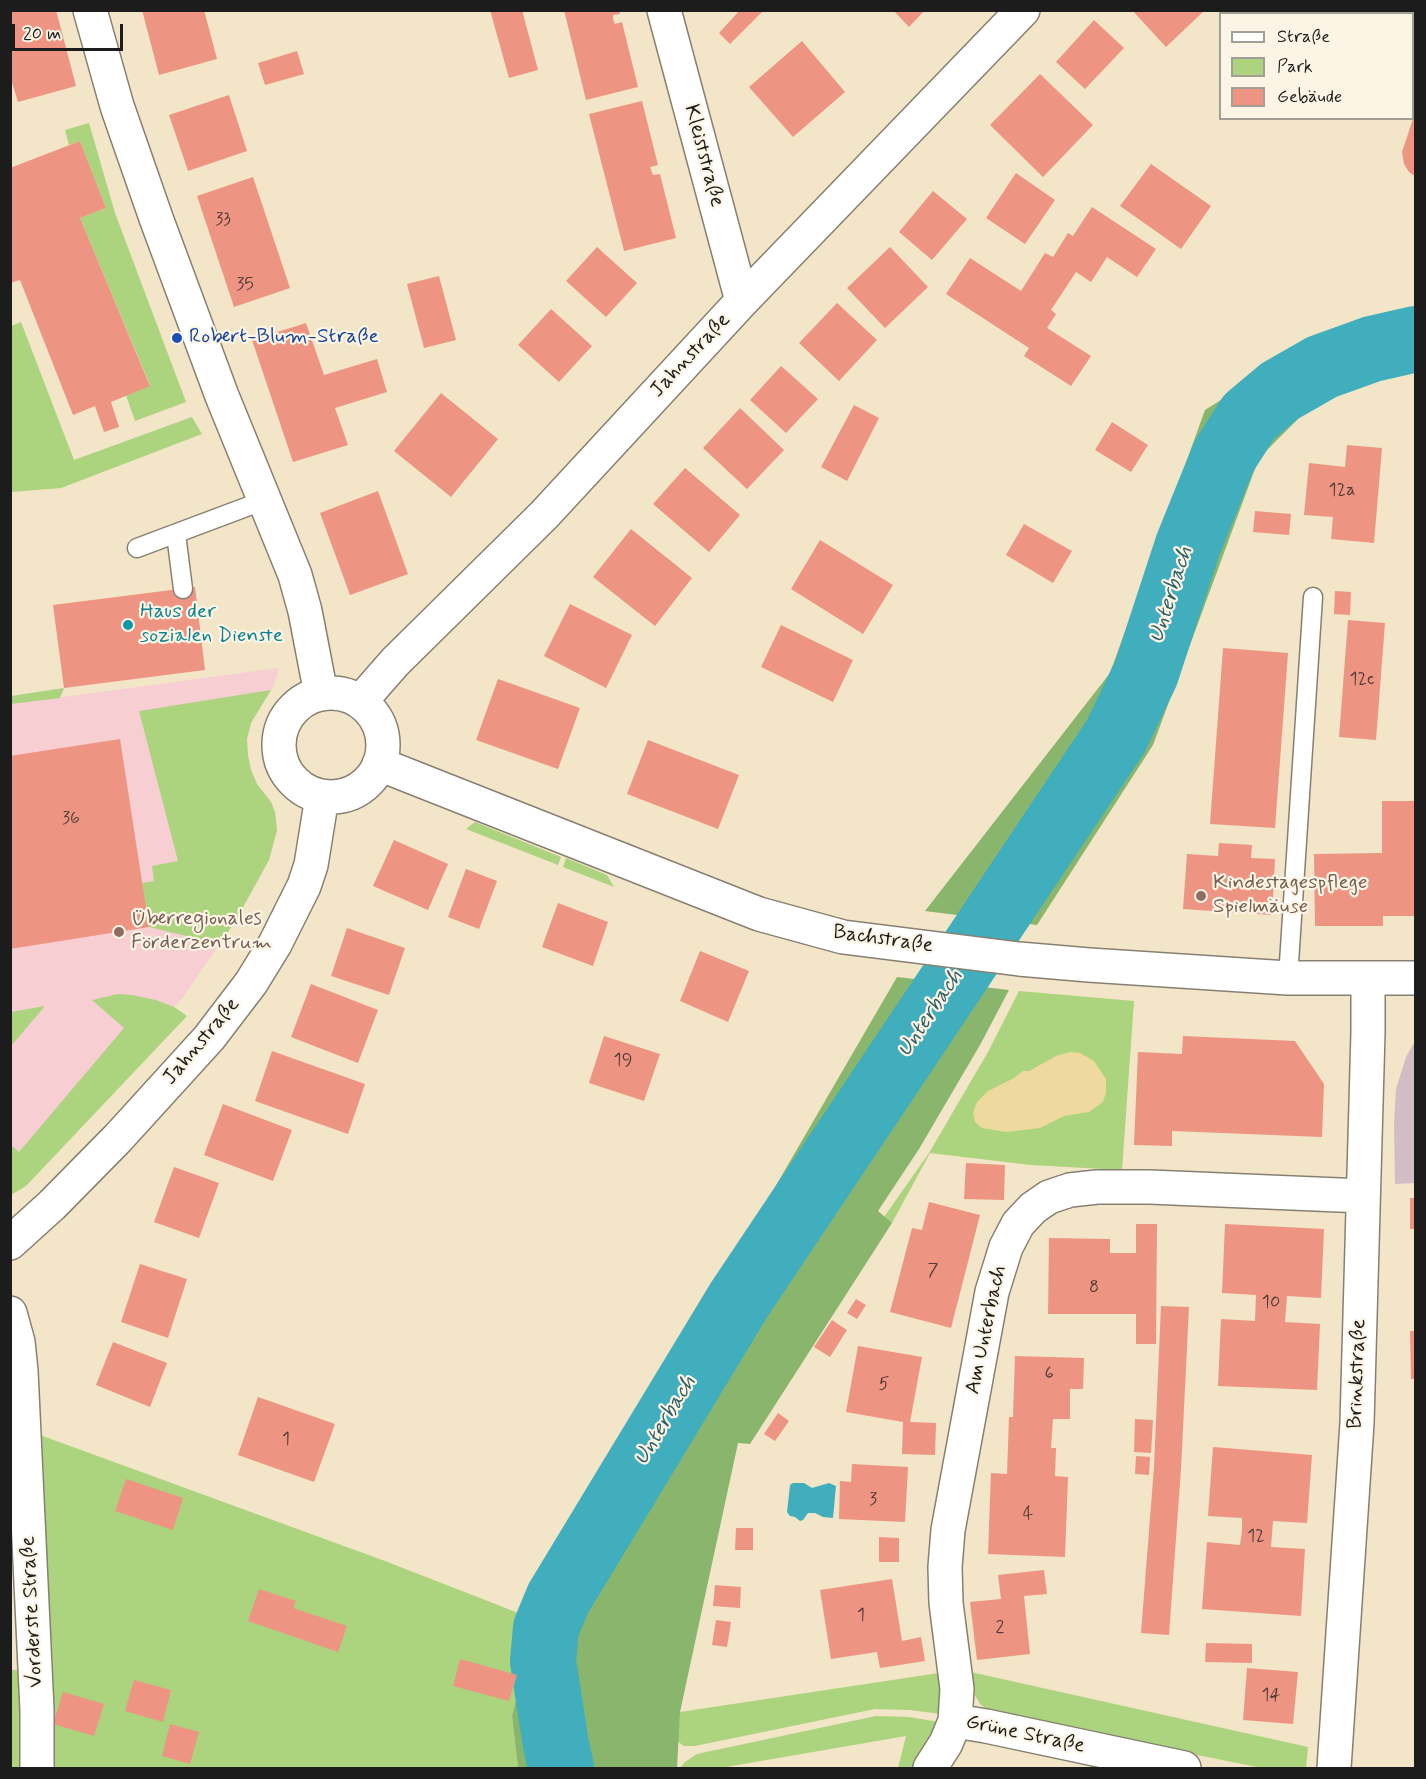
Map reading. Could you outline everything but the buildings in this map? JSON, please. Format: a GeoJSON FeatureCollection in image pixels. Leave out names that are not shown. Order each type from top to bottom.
{"type":"FeatureCollection","features":[{"type":"Feature","properties":{"kind":"street"},"geometry":{"type":"LineString","coordinates":[[90,10],[117,106],[152,206],[218,386],[296,575],[321,694]]}},
{"type":"Feature","properties":{"kind":"street","name":"Kleiststraße"},"geometry":{"type":"LineString","coordinates":[[664,10],[742,301]]}},
{"type":"Feature","properties":{"kind":"street","name":"Jahnstraße"},"geometry":{"type":"LineString","coordinates":[[360,702],[395,662],[544,515],[742,301],[1023,10]]}},
{"type":"Feature","properties":{"kind":"street"},"geometry":{"type":"LineString","coordinates":[[321,694],[348,696],[360,702],[378,724],[382,737],[383,751],[370,780],[356,791],[340,797],[322,797],[305,791],[291,779],[282,764],[279,746],[282,728],[291,712],[304,701],[321,694]]}},
{"type":"Feature","properties":{"kind":"street","name":"Bachstraße"},"geometry":{"type":"LineString","coordinates":[[379,764],[759,914],[843,937],[1089,965],[1288,978],[1416,978]]}},
{"type":"Feature","properties":{"kind":"street","name":"Jahnstraße"},"geometry":{"type":"LineString","coordinates":[[10,1243],[52,1205],[118,1138],[209,1038],[251,983],[275,944],[304,886],[311,865],[322,797]]}},
{"type":"Feature","properties":{"kind":"street","name":"Brinkstraße"},"geometry":{"type":"LineString","coordinates":[[1335,1768],[1357,1423],[1368,978]]}},
{"type":"Feature","properties":{"kind":"street","name":"Am Unterbach"},"geometry":{"type":"LineString","coordinates":[[955,1721],[957,1689],[946,1603],[945,1568],[948,1530],[992,1292],[1006,1247],[1018,1224],[1033,1208],[1049,1197],[1070,1190],[1097,1187],[1150,1186],[1363,1196]]}},
{"type":"Feature","properties":{"kind":"street","name":"Vorderste Straße"},"geometry":{"type":"LineString","coordinates":[[10,1312],[18,1342],[21,1371],[37,1698],[37,1768]]}},
{"type":"Feature","properties":{"kind":"street","name":"Grüne Straße"},"geometry":{"type":"LineString","coordinates":[[930,1768],[946,1743],[955,1721],[1184,1768]]}},
{"type":"Feature","properties":{"kind":"lane"},"geometry":{"type":"LineString","coordinates":[[137,548],[265,500]]}},
{"type":"Feature","properties":{"kind":"lane"},"geometry":{"type":"LineString","coordinates":[[176,534],[183,589]]}},
{"type":"Feature","properties":{"kind":"lane"},"geometry":{"type":"LineString","coordinates":[[1288,978],[1313,597]]}},
{"type":"Feature","properties":{"kind":"shaded area","name":"Überregionales Förderzentrum"},"geometry":{"type":"Polygon","coordinates":[[[278,668],[271,690],[251,723],[247,739],[251,770],[275,812],[277,830],[269,860],[236,920],[184,996],[11,1190],[11,704],[278,668]]]}},
{"type":"Feature","properties":{"kind":"shaded area"},"geometry":{"type":"Polygon","coordinates":[[[1415,1041],[1415,1183],[1395,1184],[1396,1089],[1406,1057],[1415,1041]]]}},
{"type":"Feature","properties":{"kind":"green space"},"geometry":{"type":"Polygon","coordinates":[[[89,123],[115,213],[186,402],[135,421],[126,395],[150,385],[80,218],[106,208],[80,141],[69,145],[65,130],[89,123]]]}},
{"type":"Feature","properties":{"kind":"green space"},"geometry":{"type":"Polygon","coordinates":[[[1415,311],[1415,366],[1388,373],[1313,404],[1259,458],[1153,745],[1037,925],[925,911],[1110,673],[1205,410],[1310,344],[1415,311]]]}},
{"type":"Feature","properties":{"kind":"green space"},"geometry":{"type":"Polygon","coordinates":[[[21,322],[74,460],[192,417],[202,434],[61,488],[11,492],[11,326],[21,322]]]}},
{"type":"Feature","properties":{"kind":"green space"},"geometry":{"type":"Polygon","coordinates":[[[64,688],[60,698],[11,704],[11,696],[64,688]]]}},
{"type":"Feature","properties":{"kind":"green space"},"geometry":{"type":"Polygon","coordinates":[[[271,690],[251,723],[247,739],[251,770],[275,812],[277,830],[269,860],[220,944],[149,927],[142,883],[154,881],[152,866],[178,861],[139,711],[271,690]]]}},
{"type":"Feature","properties":{"kind":"green space"},"geometry":{"type":"Polygon","coordinates":[[[475,822],[561,857],[558,865],[466,829],[475,822]]]}},
{"type":"Feature","properties":{"kind":"green space"},"geometry":{"type":"Polygon","coordinates":[[[566,858],[607,875],[614,887],[563,867],[566,858]]]}},
{"type":"Feature","properties":{"kind":"green space"},"geometry":{"type":"Polygon","coordinates":[[[897,977],[1009,990],[980,1045],[919,1149],[878,1211],[892,1223],[750,1444],[738,1443],[680,1712],[677,1768],[518,1768],[512,1716],[522,1675],[517,1651],[526,1616],[897,977]]]}},
{"type":"Feature","properties":{"kind":"green space"},"geometry":{"type":"Polygon","coordinates":[[[1019,991],[1134,1001],[1122,1170],[1031,1165],[930,1153],[892,1223],[884,1217],[929,1153],[988,1052],[1019,991]]]}},
{"type":"Feature","properties":{"kind":"green space"},"geometry":{"type":"Polygon","coordinates":[[[118,994],[156,1000],[174,1007],[187,1016],[26,1186],[11,1195],[11,1145],[19,1152],[124,1028],[92,1000],[118,994]]]}},
{"type":"Feature","properties":{"kind":"green space"},"geometry":{"type":"Polygon","coordinates":[[[45,1006],[11,1046],[11,1012],[45,1006]]]}},
{"type":"Feature","properties":{"kind":"green space"},"geometry":{"type":"Polygon","coordinates":[[[40,1435],[385,1561],[526,1616],[517,1651],[522,1674],[512,1716],[518,1768],[11,1768],[11,1670],[50,1669],[40,1435]]]}},
{"type":"Feature","properties":{"kind":"green space"},"geometry":{"type":"Polygon","coordinates":[[[966,1671],[1308,1747],[1306,1768],[1262,1768],[992,1714],[980,1704],[969,1685],[966,1671]]]}},
{"type":"Feature","properties":{"kind":"green space"},"geometry":{"type":"Polygon","coordinates":[[[939,1673],[942,1692],[941,1714],[875,1709],[695,1746],[684,1746],[677,1741],[680,1712],[939,1673]]]}},
{"type":"Feature","properties":{"kind":"green space"},"geometry":{"type":"Polygon","coordinates":[[[876,1716],[909,1717],[939,1722],[918,1768],[898,1768],[906,1736],[720,1768],[680,1768],[697,1754],[876,1716]]]}},
{"type":"Feature","properties":{"kind":"sand"},"geometry":{"type":"Polygon","coordinates":[[[1071,1052],[1080,1053],[1094,1061],[1106,1079],[1106,1093],[1103,1102],[1089,1112],[1064,1116],[1040,1128],[1006,1132],[982,1128],[975,1122],[973,1113],[977,1102],[988,1091],[1023,1071],[1029,1071],[1058,1055],[1071,1052]]]}},
{"type":"Feature","properties":{"kind":"water"},"geometry":{"type":"Polygon","coordinates":[[[804,1483],[812,1488],[829,1483],[836,1486],[833,1518],[808,1513],[800,1521],[790,1516],[787,1512],[790,1485],[804,1483]]]}},
{"type":"Feature","properties":{"kind":"waterway","name":"Unterbach"},"geometry":{"type":"LineString","coordinates":[[561,1768],[543,1661],[546,1628],[558,1599],[739,1300],[1116,736],[1146,673],[1188,545],[1224,456],[1249,417],[1280,391],[1322,367],[1372,349],[1416,339]]}},
{"type":"Feature","properties":{"kind":"place","name":"Robert-Blum-Straße"},"geometry":{"type":"Point","coordinates":[177,338]}},
{"type":"Feature","properties":{"kind":"place","name":"Haus der sozialen Dienste"},"geometry":{"type":"Point","coordinates":[128,625]}},
{"type":"Feature","properties":{"kind":"place","name":"Kindestagespflege Spielmäuse"},"geometry":{"type":"Point","coordinates":[1201,896]}},
{"type":"Feature","properties":{"kind":"place","name":"Überregionales Förderzentrum"},"geometry":{"type":"Point","coordinates":[119,932]}}]}
